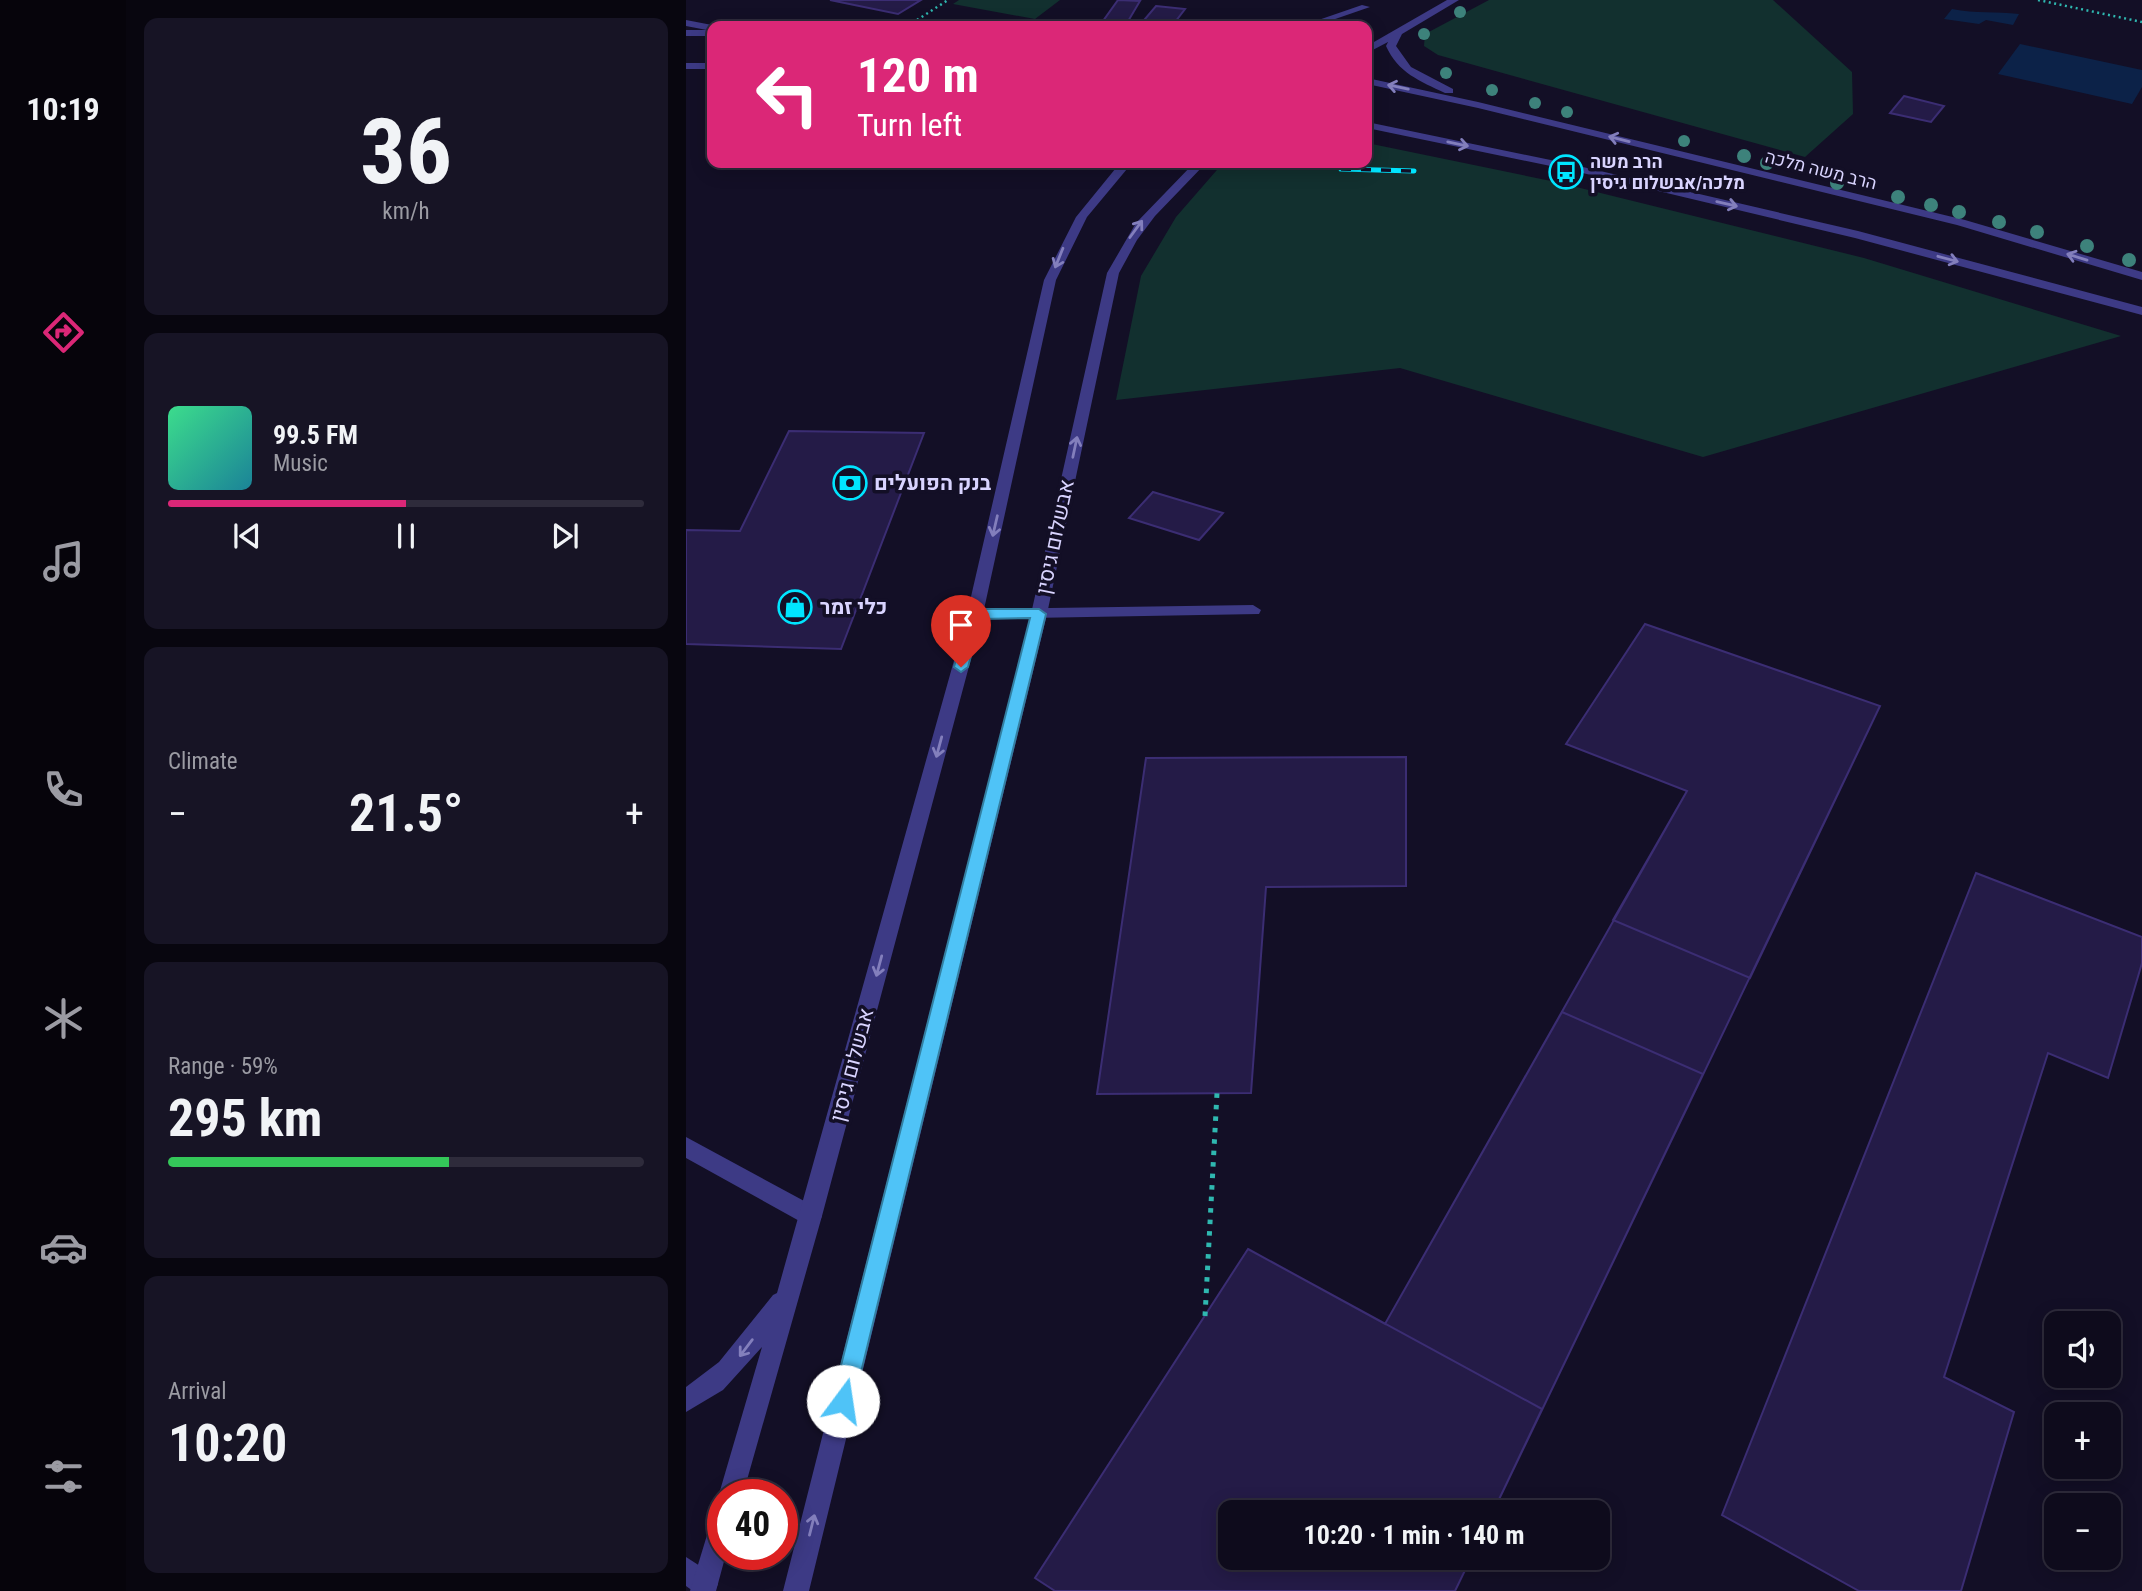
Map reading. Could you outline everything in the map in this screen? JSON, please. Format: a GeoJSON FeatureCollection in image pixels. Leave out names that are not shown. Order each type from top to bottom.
{"type":"FeatureCollection","features":[{"type":"Feature","properties":{"kind":"street"},"geometry":{"type":"LineString","coordinates":[[1336,21],[1379,0]]}},
{"type":"Feature","properties":{"kind":"street"},"geometry":{"type":"LineString","coordinates":[[1372,47],[1454,0]]}},
{"type":"Feature","properties":{"kind":"street"},"geometry":{"type":"LineString","coordinates":[[1322,21],[1365,7]]}},
{"type":"Feature","properties":{"kind":"street"},"geometry":{"type":"LineString","coordinates":[[686,23],[707,29]]}},
{"type":"Feature","properties":{"kind":"street"},"geometry":{"type":"LineString","coordinates":[[686,33],[707,31]]}},
{"type":"Feature","properties":{"kind":"street"},"geometry":{"type":"LineString","coordinates":[[1399,31],[1391,47],[1395,60],[1405,69],[1478,105]]}},
{"type":"Feature","properties":{"kind":"street"},"geometry":{"type":"LineString","coordinates":[[686,66],[707,65]]}},
{"type":"Feature","properties":{"kind":"street","name":"הרב משה מלכה"},"geometry":{"type":"LineString","coordinates":[[1372,81],[1961,222],[2142,276]]}},
{"type":"Feature","properties":{"kind":"street"},"geometry":{"type":"LineString","coordinates":[[1372,126],[1570,167],[1858,235],[2142,312]]}},
{"type":"Feature","properties":{"kind":"street","name":"אבשלום גיסין"},"geometry":{"type":"LineString","coordinates":[[735,1479],[811,1216],[975,614],[1050,280],[1065,244],[1086,208],[1122,168]]}},
{"type":"Feature","properties":{"kind":"street","name":"אבשלום גיסין"},"geometry":{"type":"LineString","coordinates":[[796,1591],[1039,614],[1113,273],[1128,240],[1150,211],[1195,168]]}},
{"type":"Feature","properties":{"kind":"street"},"geometry":{"type":"LineString","coordinates":[[975,614],[1254,610]]}},
{"type":"Feature","properties":{"kind":"street"},"geometry":{"type":"LineString","coordinates":[[686,1147],[811,1216]]}},
{"type":"Feature","properties":{"kind":"street"},"geometry":{"type":"LineString","coordinates":[[686,1400],[705,1391],[737,1360],[788,1294]]}},
{"type":"Feature","properties":{"kind":"path"},"geometry":{"type":"LineString","coordinates":[[917,20],[948,0]]}},
{"type":"Feature","properties":{"kind":"path"},"geometry":{"type":"LineString","coordinates":[[2038,0],[2142,22]]}},
{"type":"Feature","properties":{"kind":"path"},"geometry":{"type":"LineString","coordinates":[[1205,1316],[1217,1093]]}},
{"type":"Feature","properties":{"kind":"green space"},"geometry":{"type":"Polygon","coordinates":[[[959,0],[1060,0],[1035,19],[953,4],[959,0]]]}},
{"type":"Feature","properties":{"kind":"green space"},"geometry":{"type":"Polygon","coordinates":[[[1489,0],[1773,0],[1852,72],[1853,114],[1805,157],[1438,55],[1424,46],[1425,34],[1489,0]]]}},
{"type":"Feature","properties":{"kind":"green space"},"geometry":{"type":"Polygon","coordinates":[[[1372,144],[1556,182],[1864,258],[2121,336],[1703,457],[1400,368],[1116,400],[1141,276],[1176,217],[1219,168],[1372,168],[1372,144]]]}},
{"type":"Feature","properties":{"kind":"water"},"geometry":{"type":"Polygon","coordinates":[[[1952,9],[2019,14],[2013,25],[1986,20],[1979,24],[1944,19],[1952,9]]]}},
{"type":"Feature","properties":{"kind":"water"},"geometry":{"type":"Polygon","coordinates":[[[2020,44],[2142,70],[2142,87],[2132,104],[1998,74],[2020,44]]]}},
{"type":"Feature","properties":{"kind":"building"},"geometry":{"type":"Polygon","coordinates":[[[830,0],[921,0],[898,14],[830,0]]]}},
{"type":"Feature","properties":{"kind":"building"},"geometry":{"type":"Polygon","coordinates":[[[1118,0],[1140,1],[1128,21],[1103,21],[1118,0]]]}},
{"type":"Feature","properties":{"kind":"building"},"geometry":{"type":"Polygon","coordinates":[[[1156,6],[1185,9],[1176,21],[1143,21],[1156,6]]]}},
{"type":"Feature","properties":{"kind":"building"},"geometry":{"type":"Polygon","coordinates":[[[1904,96],[1944,106],[1931,122],[1890,113],[1904,96]]]}},
{"type":"Feature","properties":{"kind":"building"},"geometry":{"type":"Polygon","coordinates":[[[789,431],[924,433],[841,649],[686,644],[686,530],[740,531],[789,431]]]}},
{"type":"Feature","properties":{"kind":"building"},"geometry":{"type":"Polygon","coordinates":[[[1153,492],[1223,513],[1199,540],[1129,518],[1153,492]]]}},
{"type":"Feature","properties":{"kind":"building"},"geometry":{"type":"Polygon","coordinates":[[[1645,624],[1880,706],[1499,1500],[1218,1500],[1218,1570],[1465,1570],[1455,1591],[1055,1591],[1035,1578],[1248,1249],[1385,1324],[1687,791],[1566,744],[1645,624]]]}},
{"type":"Feature","properties":{"kind":"building"},"geometry":{"type":"Polygon","coordinates":[[[1645,624],[1880,706],[1750,978],[1613,920],[1687,791],[1566,744],[1645,624]]]}},
{"type":"Feature","properties":{"kind":"building"},"geometry":{"type":"Polygon","coordinates":[[[1406,757],[1406,886],[1266,887],[1251,1093],[1097,1094],[1146,758],[1406,757]]]}},
{"type":"Feature","properties":{"kind":"building"},"geometry":{"type":"Polygon","coordinates":[[[1976,873],[2142,937],[2142,963],[2108,1078],[2048,1053],[1944,1377],[2014,1412],[1961,1591],[1859,1591],[1722,1515],[1976,873]]]}},
{"type":"Feature","properties":{"kind":"building"},"geometry":{"type":"Polygon","coordinates":[[[1562,1012],[1703,1074],[1499,1500],[1218,1500],[1218,1570],[1465,1570],[1455,1591],[1055,1591],[1035,1578],[1248,1249],[1385,1324],[1562,1012]]]}},
{"type":"Feature","properties":{"kind":"building"},"geometry":{"type":"Polygon","coordinates":[[[1248,1249],[1542,1409],[1499,1500],[1218,1500],[1218,1570],[1465,1570],[1455,1591],[1055,1591],[1035,1578],[1248,1249]]]}},
{"type":"Feature","properties":{"kind":"railway"},"geometry":{"type":"LineString","coordinates":[[1341,169],[1414,171]]}},
{"type":"Feature","properties":{"kind":"place","name":"הרב משה מלכה/אבשלום גיסין"},"geometry":{"type":"Point","coordinates":[1566,172]}},
{"type":"Feature","properties":{"kind":"place","name":"בנק הפועלים"},"geometry":{"type":"Point","coordinates":[850,483]}},
{"type":"Feature","properties":{"kind":"place","name":"כלי זמר"},"geometry":{"type":"Point","coordinates":[795,607]}},
{"type":"Feature","properties":{"kind":"route"},"geometry":{"type":"LineString","coordinates":[[843,1401],[1039,614],[975,614],[961,667]]}}]}
